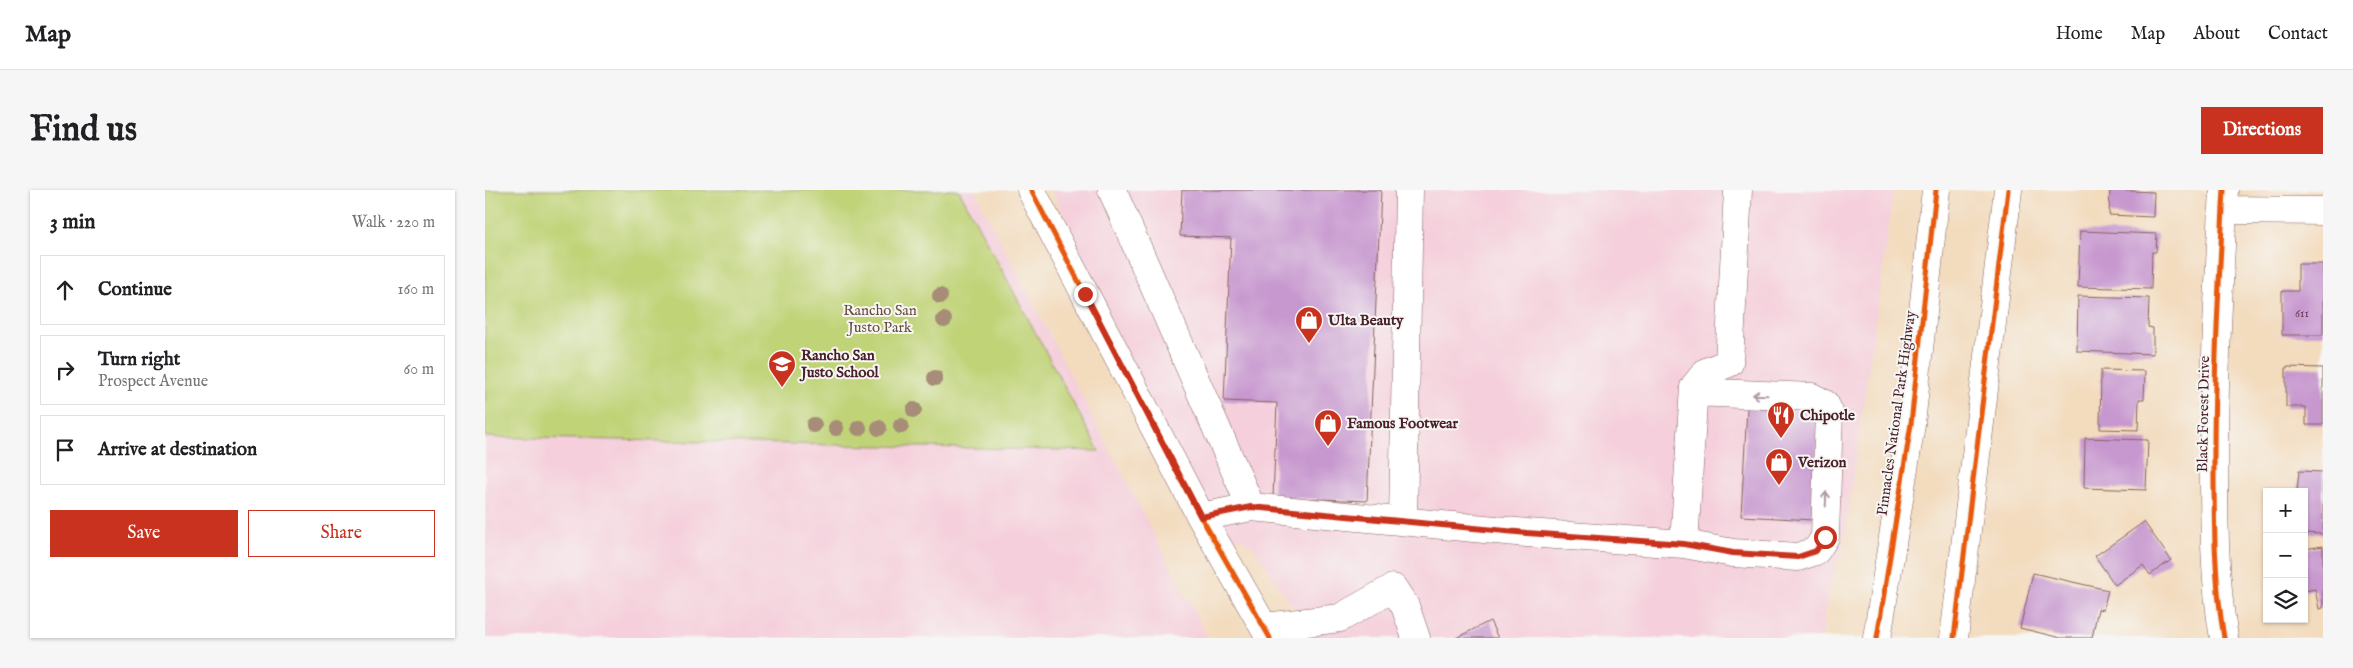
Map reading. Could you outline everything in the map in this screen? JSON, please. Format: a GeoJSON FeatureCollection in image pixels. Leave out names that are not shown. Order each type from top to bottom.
{"type":"FeatureCollection","features":[{"type":"Feature","properties":{"kind":"street"},"geometry":{"type":"LineString","coordinates":[[1031,190],[1201,517],[1268,632],[1340,618],[1393,588],[1405,606],[1416,638]]}},
{"type":"Feature","properties":{"kind":"street"},"geometry":{"type":"LineString","coordinates":[[1112,190],[1251,507]]}},
{"type":"Feature","properties":{"kind":"street"},"geometry":{"type":"LineString","coordinates":[[1403,521],[1409,190]]}},
{"type":"Feature","properties":{"kind":"street"},"geometry":{"type":"LineString","coordinates":[[1684,544],[1694,387],[1706,372],[1729,364],[1738,190]]}},
{"type":"Feature","properties":{"kind":"street","name":"Pinnacles National Park Highway"},"geometry":{"type":"LineString","coordinates":[[1877,638],[1911,424],[1936,190]]}},
{"type":"Feature","properties":{"kind":"street"},"geometry":{"type":"LineString","coordinates":[[1954,638],[2008,190]]}},
{"type":"Feature","properties":{"kind":"street"},"geometry":{"type":"LineString","coordinates":[[2223,200],[2323,211]]}},
{"type":"Feature","properties":{"kind":"street","name":"Black Forest Drive"},"geometry":{"type":"LineString","coordinates":[[2223,200],[2214,394],[2214,514],[2219,609],[2224,638]]}},
{"type":"Feature","properties":{"kind":"street"},"geometry":{"type":"LineString","coordinates":[[1201,517],[1251,507],[1527,533],[1684,544],[1733,553],[1798,557],[1816,551],[1825,537],[1829,412],[1825,404],[1812,397],[1694,392]]}},
{"type":"Feature","properties":{"kind":"shaded area","name":"Rancho San Justo School"},"geometry":{"type":"Polygon","coordinates":[[[485,190],[974,190],[1208,638],[485,638],[485,190]]]}},
{"type":"Feature","properties":{"kind":"shaded area"},"geometry":{"type":"Polygon","coordinates":[[[1052,190],[1894,190],[1843,546],[1829,585],[1822,638],[1313,638],[1253,546],[1201,517],[1052,190]]]}},
{"type":"Feature","properties":{"kind":"green space","name":"Rancho San Justo Park"},"geometry":{"type":"Polygon","coordinates":[[[485,190],[959,190],[1099,451],[485,437],[485,190]]]}},
{"type":"Feature","properties":{"kind":"building"},"geometry":{"type":"Polygon","coordinates":[[[1182,190],[1381,190],[1367,501],[1273,497],[1277,403],[1224,401],[1231,238],[1180,236],[1182,190]]]}},
{"type":"Feature","properties":{"kind":"building"},"geometry":{"type":"Polygon","coordinates":[[[2110,190],[2154,192],[2153,217],[2109,215],[2110,190]]]}},
{"type":"Feature","properties":{"kind":"building"},"geometry":{"type":"Polygon","coordinates":[[[2080,231],[2157,234],[2156,252],[2152,252],[2151,289],[2078,287],[2080,231]]]}},
{"type":"Feature","properties":{"kind":"building"},"geometry":{"type":"Polygon","coordinates":[[[2298,264],[2323,264],[2323,335],[2282,335],[2282,291],[2298,291],[2298,264]]]}},
{"type":"Feature","properties":{"kind":"building"},"geometry":{"type":"Polygon","coordinates":[[[2078,296],[2149,298],[2148,327],[2153,328],[2153,354],[2077,351],[2078,296]]]}},
{"type":"Feature","properties":{"kind":"building"},"geometry":{"type":"Polygon","coordinates":[[[2286,367],[2323,368],[2323,425],[2306,425],[2306,407],[2286,407],[2286,367]]]}},
{"type":"Feature","properties":{"kind":"building"},"geometry":{"type":"Polygon","coordinates":[[[2101,370],[2145,371],[2144,399],[2139,399],[2138,430],[2100,429],[2101,370]]]}},
{"type":"Feature","properties":{"kind":"building"},"geometry":{"type":"Polygon","coordinates":[[[1747,408],[1819,411],[1813,520],[1741,516],[1747,408]]]}},
{"type":"Feature","properties":{"kind":"building"},"geometry":{"type":"Polygon","coordinates":[[[2085,438],[2148,440],[2146,490],[2084,488],[2085,438]]]}},
{"type":"Feature","properties":{"kind":"building"},"geometry":{"type":"Polygon","coordinates":[[[2299,471],[2323,472],[2323,534],[2308,533],[2308,488],[2297,488],[2299,471]]]}},
{"type":"Feature","properties":{"kind":"building"},"geometry":{"type":"Polygon","coordinates":[[[2144,522],[2171,560],[2150,575],[2143,565],[2115,585],[2095,556],[2144,522]]]}},
{"type":"Feature","properties":{"kind":"building"},"geometry":{"type":"Polygon","coordinates":[[[2323,546],[2323,608],[2319,609],[2315,589],[2308,590],[2308,548],[2323,546]]]}},
{"type":"Feature","properties":{"kind":"building"},"geometry":{"type":"Polygon","coordinates":[[[2033,573],[2108,590],[2103,610],[2098,609],[2092,638],[2061,638],[2020,628],[2033,573]]]}},
{"type":"Feature","properties":{"kind":"building"},"geometry":{"type":"Polygon","coordinates":[[[1490,621],[1498,638],[1456,638],[1490,621]]]}},
{"type":"Feature","properties":{"kind":"cycle path"},"geometry":{"type":"LineString","coordinates":[[1031,190],[1201,517],[1270,638]]}},
{"type":"Feature","properties":{"kind":"cycle path"},"geometry":{"type":"LineString","coordinates":[[1877,638],[1911,424],[1936,190]]}},
{"type":"Feature","properties":{"kind":"cycle path"},"geometry":{"type":"LineString","coordinates":[[1954,638],[2008,190]]}},
{"type":"Feature","properties":{"kind":"cycle path"},"geometry":{"type":"LineString","coordinates":[[2224,190],[2214,426],[2216,572],[2224,638]]}},
{"type":"Feature","properties":{"kind":"place","name":"Ulta Beauty"},"geometry":{"type":"Point","coordinates":[1309,344]}},
{"type":"Feature","properties":{"kind":"place","name":"Rancho San Justo School"},"geometry":{"type":"Point","coordinates":[782,388]}},
{"type":"Feature","properties":{"kind":"place","name":"Chipotle"},"geometry":{"type":"Point","coordinates":[1781,439]}},
{"type":"Feature","properties":{"kind":"place","name":"Famous Footwear"},"geometry":{"type":"Point","coordinates":[1328,447]}},
{"type":"Feature","properties":{"kind":"place","name":"Verizon"},"geometry":{"type":"Point","coordinates":[1779,486]}},
{"type":"Feature","properties":{"kind":"route"},"geometry":{"type":"LineString","coordinates":[[1085,294],[1201,517],[1251,507],[1527,533],[1684,544],[1733,553],[1798,557],[1816,551],[1825,537]]}}]}
